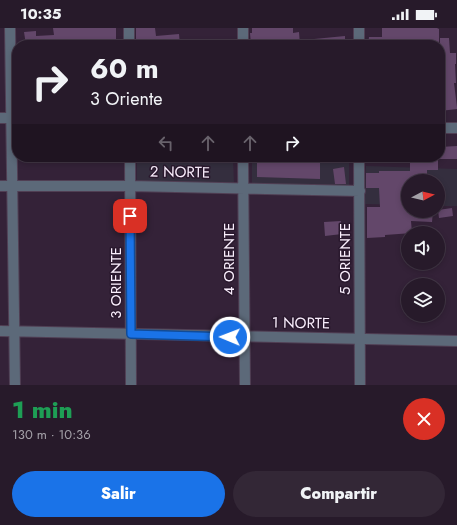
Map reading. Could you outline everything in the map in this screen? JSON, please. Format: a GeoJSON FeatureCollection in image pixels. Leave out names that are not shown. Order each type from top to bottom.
{"type":"FeatureCollection","features":[{"type":"Feature","properties":{"kind":"street"},"geometry":{"type":"LineString","coordinates":[[10,28],[12,73]]}},
{"type":"Feature","properties":{"kind":"street"},"geometry":{"type":"LineString","coordinates":[[129,28],[129,40]]}},
{"type":"Feature","properties":{"kind":"street"},"geometry":{"type":"LineString","coordinates":[[243,28],[243,40]]}},
{"type":"Feature","properties":{"kind":"street"},"geometry":{"type":"LineString","coordinates":[[359,28],[359,40]]}},
{"type":"Feature","properties":{"kind":"street"},"geometry":{"type":"LineString","coordinates":[[0,118],[12,118]]}},
{"type":"Feature","properties":{"kind":"street"},"geometry":{"type":"LineString","coordinates":[[445,128],[457,128]]}},
{"type":"Feature","properties":{"kind":"street"},"geometry":{"type":"LineString","coordinates":[[13,162],[15,385]]}},
{"type":"Feature","properties":{"kind":"street","name":"3 ORIENTE"},"geometry":{"type":"LineString","coordinates":[[130,162],[131,385]]}},
{"type":"Feature","properties":{"kind":"street","name":"4 ORIENTE"},"geometry":{"type":"LineString","coordinates":[[244,162],[245,385]]}},
{"type":"Feature","properties":{"kind":"street","name":"5 ORIENTE"},"geometry":{"type":"LineString","coordinates":[[359,162],[360,385]]}},
{"type":"Feature","properties":{"kind":"street","name":"2 NORTE"},"geometry":{"type":"LineString","coordinates":[[0,186],[130,186],[360,191]]}},
{"type":"Feature","properties":{"kind":"street","name":"1 NORTE"},"geometry":{"type":"LineString","coordinates":[[0,331],[457,341]]}},
{"type":"Feature","properties":{"kind":"shaded area"},"geometry":{"type":"Polygon","coordinates":[[[137,162],[233,162],[234,184],[137,181],[137,162]]]}},
{"type":"Feature","properties":{"kind":"shaded area"},"geometry":{"type":"Polygon","coordinates":[[[252,162],[349,162],[349,188],[252,184],[252,162]]]}},
{"type":"Feature","properties":{"kind":"shaded area"},"geometry":{"type":"Polygon","coordinates":[[[366,166],[457,169],[457,206],[445,206],[445,174],[401,174],[401,205],[365,204],[366,166]]]}},
{"type":"Feature","properties":{"kind":"building"},"geometry":{"type":"Polygon","coordinates":[[[53,28],[116,28],[116,40],[25,40],[24,32],[36,31],[36,36],[54,35],[53,28]]]}},
{"type":"Feature","properties":{"kind":"building"},"geometry":{"type":"Polygon","coordinates":[[[136,28],[155,28],[156,36],[179,34],[180,40],[136,40],[136,28]]]}},
{"type":"Feature","properties":{"kind":"building"},"geometry":{"type":"Polygon","coordinates":[[[252,28],[293,28],[293,33],[299,32],[300,40],[251,40],[250,33],[252,33],[252,28]]]}},
{"type":"Feature","properties":{"kind":"building"},"geometry":{"type":"Polygon","coordinates":[[[382,28],[439,29],[439,40],[369,40],[369,37],[382,37],[382,28]]]}},
{"type":"Feature","properties":{"kind":"building"},"geometry":{"type":"Polygon","coordinates":[[[345,36],[345,40],[314,39],[345,36]]]}},
{"type":"Feature","properties":{"kind":"building"},"geometry":{"type":"Polygon","coordinates":[[[440,38],[449,38],[450,53],[456,53],[456,83],[454,83],[457,109],[445,110],[445,40],[440,40],[440,38]]]}},
{"type":"Feature","properties":{"kind":"building"},"geometry":{"type":"Polygon","coordinates":[[[457,146],[457,159],[445,159],[445,147],[457,146]]]}},
{"type":"Feature","properties":{"kind":"building"},"geometry":{"type":"Polygon","coordinates":[[[257,162],[320,162],[320,179],[257,177],[257,162]]]}},
{"type":"Feature","properties":{"kind":"building"},"geometry":{"type":"Polygon","coordinates":[[[410,162],[438,162],[438,170],[427,170],[427,174],[401,174],[401,218],[432,218],[432,222],[411,221],[411,226],[401,226],[401,234],[385,235],[385,237],[367,238],[367,207],[380,207],[379,188],[366,188],[366,173],[379,173],[379,171],[410,171],[410,162]]]}},
{"type":"Feature","properties":{"kind":"building"},"geometry":{"type":"Polygon","coordinates":[[[344,167],[346,184],[335,184],[333,169],[344,167]]]}},
{"type":"Feature","properties":{"kind":"building"},"geometry":{"type":"Polygon","coordinates":[[[452,208],[453,216],[445,217],[445,209],[452,208]]]}},
{"type":"Feature","properties":{"kind":"building"},"geometry":{"type":"Polygon","coordinates":[[[341,221],[342,234],[325,236],[324,222],[341,221]]]}},
{"type":"Feature","properties":{"kind":"route"},"geometry":{"type":"LineString","coordinates":[[130,216],[131,334],[230,337]]}}]}
